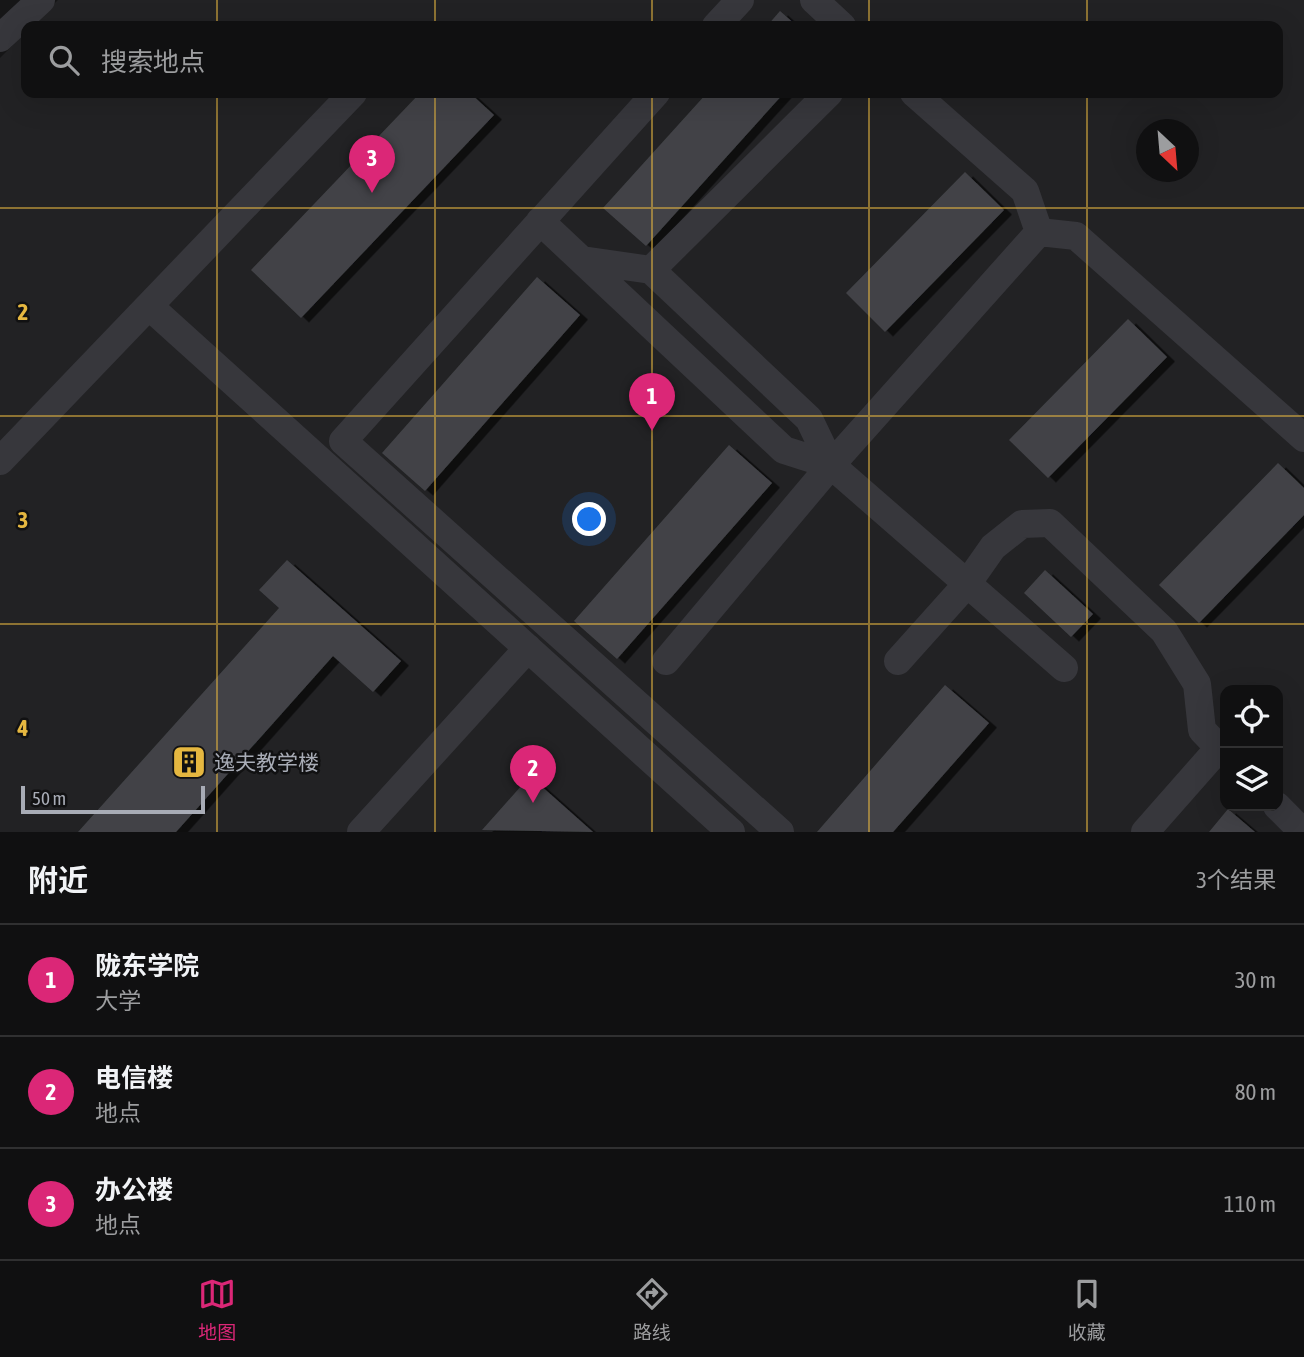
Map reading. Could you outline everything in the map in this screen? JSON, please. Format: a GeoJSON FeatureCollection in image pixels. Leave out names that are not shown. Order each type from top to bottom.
{"type":"FeatureCollection","features":[{"type":"Feature","properties":{"kind":"street"},"geometry":{"type":"LineString","coordinates":[[0,38],[41,0]]}},
{"type":"Feature","properties":{"kind":"street"},"geometry":{"type":"LineString","coordinates":[[721,21],[740,0]]}},
{"type":"Feature","properties":{"kind":"street"},"geometry":{"type":"LineString","coordinates":[[814,0],[837,21]]}},
{"type":"Feature","properties":{"kind":"street"},"geometry":{"type":"LineString","coordinates":[[0,461],[348,98]]}},
{"type":"Feature","properties":{"kind":"street"},"geometry":{"type":"LineString","coordinates":[[651,98],[343,440],[780,832]]}},
{"type":"Feature","properties":{"kind":"street"},"geometry":{"type":"LineString","coordinates":[[651,270],[824,98]]}},
{"type":"Feature","properties":{"kind":"street"},"geometry":{"type":"LineString","coordinates":[[920,98],[1025,191],[1039,232]]}},
{"type":"Feature","properties":{"kind":"street"},"geometry":{"type":"LineString","coordinates":[[540,221],[784,450],[831,465]]}},
{"type":"Feature","properties":{"kind":"street"},"geometry":{"type":"LineString","coordinates":[[1039,232],[1076,236],[1304,438]]}},
{"type":"Feature","properties":{"kind":"street"},"geometry":{"type":"LineString","coordinates":[[666,662],[831,465],[1039,232]]}},
{"type":"Feature","properties":{"kind":"street"},"geometry":{"type":"LineString","coordinates":[[582,260],[651,270],[809,419],[831,465],[1064,668]]}},
{"type":"Feature","properties":{"kind":"street"},"geometry":{"type":"LineString","coordinates":[[149,306],[732,832]]}},
{"type":"Feature","properties":{"kind":"street"},"geometry":{"type":"LineString","coordinates":[[898,661],[967,584],[993,547],[1022,524],[1050,523],[1164,631],[1197,684],[1202,730],[1220,749]]}},
{"type":"Feature","properties":{"kind":"street"},"geometry":{"type":"LineString","coordinates":[[361,832],[528,648]]}},
{"type":"Feature","properties":{"kind":"street"},"geometry":{"type":"LineString","coordinates":[[1145,832],[1220,753]]}},
{"type":"Feature","properties":{"kind":"street"},"geometry":{"type":"LineString","coordinates":[[1282,811],[1303,832]]}},
{"type":"Feature","properties":{"kind":"shaded area"},"geometry":{"type":"Polygon","coordinates":[[[58,0],[1304,0],[1304,832],[0,832],[0,58],[21,37],[21,98],[1283,98],[1283,21],[37,21],[58,0]]]}},
{"type":"Feature","properties":{"kind":"building"},"geometry":{"type":"Polygon","coordinates":[[[780,11],[791,21],[771,21],[780,11]]]}},
{"type":"Feature","properties":{"kind":"building"},"geometry":{"type":"Polygon","coordinates":[[[415,98],[475,98],[494,115],[301,318],[251,270],[415,98]]]}},
{"type":"Feature","properties":{"kind":"building"},"geometry":{"type":"Polygon","coordinates":[[[702,98],[779,98],[646,246],[603,208],[702,98]]]}},
{"type":"Feature","properties":{"kind":"building"},"geometry":{"type":"Polygon","coordinates":[[[965,172],[1004,210],[885,332],[846,293],[965,172]]]}},
{"type":"Feature","properties":{"kind":"building"},"geometry":{"type":"Polygon","coordinates":[[[537,277],[580,315],[425,491],[382,453],[537,277]]]}},
{"type":"Feature","properties":{"kind":"building"},"geometry":{"type":"Polygon","coordinates":[[[1128,319],[1167,357],[1048,478],[1009,440],[1128,319]]]}},
{"type":"Feature","properties":{"kind":"building"},"geometry":{"type":"Polygon","coordinates":[[[729,445],[772,483],[617,659],[574,621],[729,445]]]}},
{"type":"Feature","properties":{"kind":"building"},"geometry":{"type":"Polygon","coordinates":[[[1278,463],[1304,488],[1304,515],[1199,623],[1159,585],[1278,463]]]}},
{"type":"Feature","properties":{"kind":"building","name":"逸夫教学楼"},"geometry":{"type":"Polygon","coordinates":[[[287,560],[401,661],[373,692],[333,656],[176,832],[78,832],[279,608],[259,590],[287,560]]]}},
{"type":"Feature","properties":{"kind":"building"},"geometry":{"type":"Polygon","coordinates":[[[1045,570],[1093,614],[1071,637],[1024,593],[1045,570]]]}},
{"type":"Feature","properties":{"kind":"building"},"geometry":{"type":"Polygon","coordinates":[[[945,685],[989,723],[893,832],[817,832],[945,685]]]}},
{"type":"Feature","properties":{"kind":"building"},"geometry":{"type":"Polygon","coordinates":[[[530,776],[593,832],[482,830],[530,776]]]}},
{"type":"Feature","properties":{"kind":"building"},"geometry":{"type":"Polygon","coordinates":[[[1226,811],[1230,811],[1255,832],[1209,832],[1226,811]]]}},
{"type":"Feature","properties":{"kind":"place","name":"办公楼"},"geometry":{"type":"Point","coordinates":[372,193]}},
{"type":"Feature","properties":{"kind":"place","name":"陇东学院"},"geometry":{"type":"Point","coordinates":[652,431]}},
{"type":"Feature","properties":{"kind":"place","name":"逸夫教学楼"},"geometry":{"type":"Point","coordinates":[189,762]}},
{"type":"Feature","properties":{"kind":"place","name":"电信楼"},"geometry":{"type":"Point","coordinates":[533,803]}}]}
